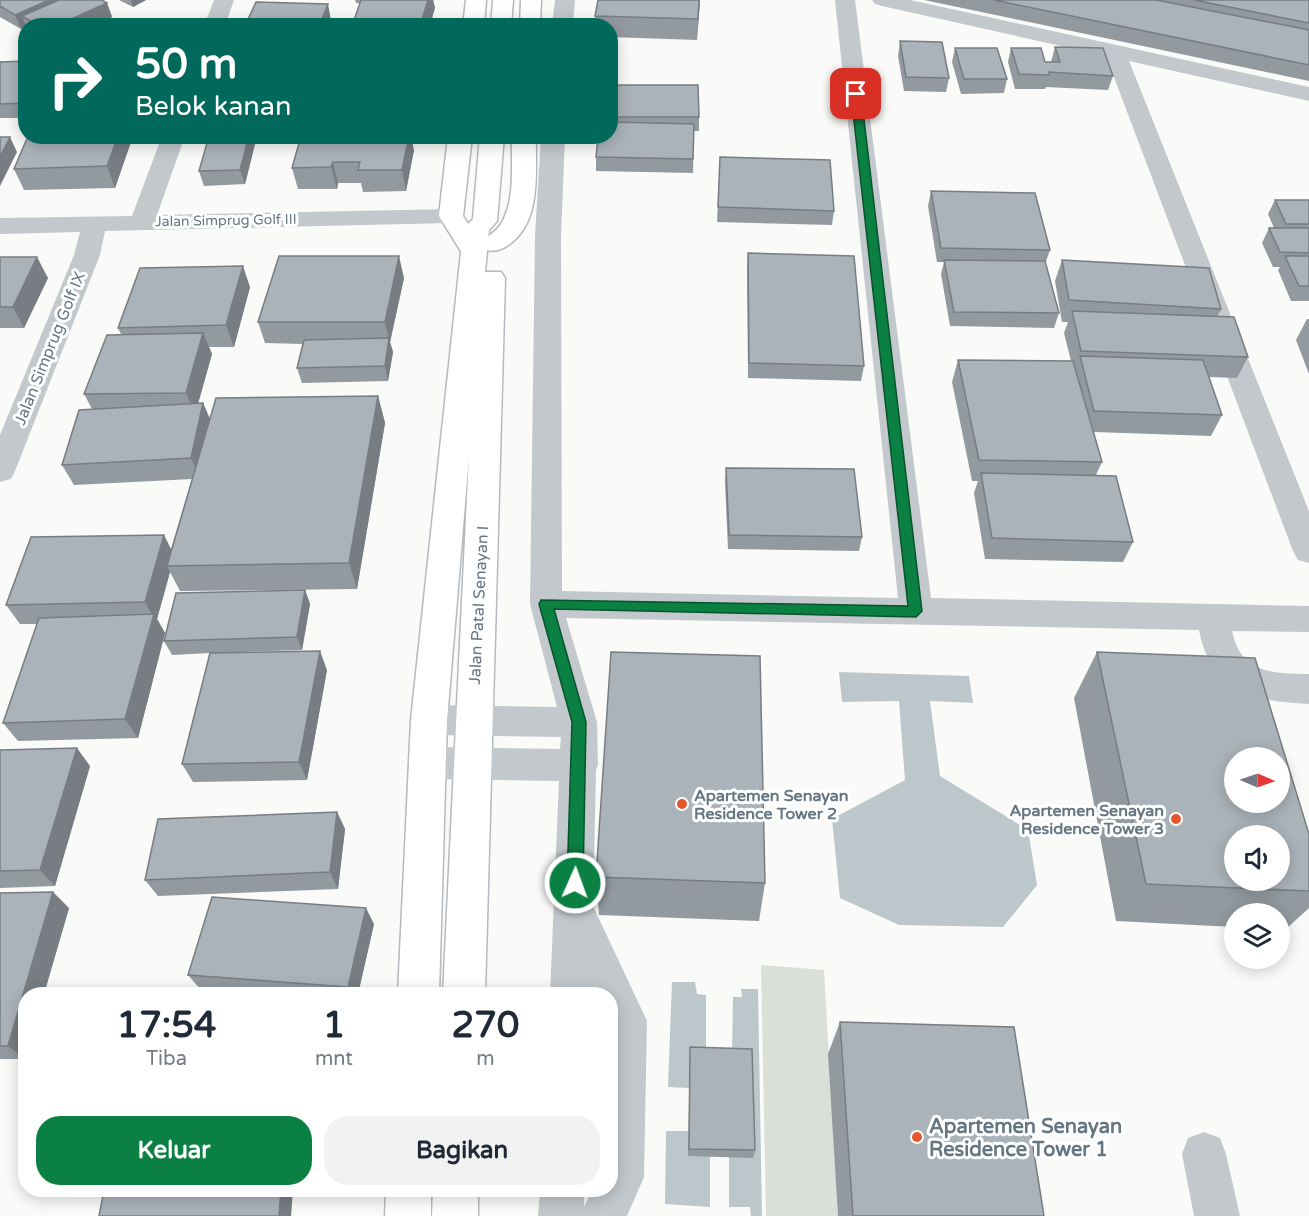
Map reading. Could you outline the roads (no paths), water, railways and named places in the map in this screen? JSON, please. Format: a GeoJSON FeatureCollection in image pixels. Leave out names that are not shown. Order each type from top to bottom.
{"type":"FeatureCollection","features":[{"type":"Feature","properties":{"kind":"main road"},"geometry":{"type":"LineString","coordinates":[[474,18],[476,0]]}},
{"type":"Feature","properties":{"kind":"main road"},"geometry":{"type":"LineString","coordinates":[[502,18],[503,0]]}},
{"type":"Feature","properties":{"kind":"main road"},"geometry":{"type":"LineString","coordinates":[[530,18],[531,0]]}},
{"type":"Feature","properties":{"kind":"main road"},"geometry":{"type":"LineString","coordinates":[[459,144],[451,216],[505,238],[520,212],[524,144]]}},
{"type":"Feature","properties":{"kind":"main road","name":"Jalan Patal Senayan I"},"geometry":{"type":"LineString","coordinates":[[418,987],[429,720],[484,231],[491,144]]}},
{"type":"Feature","properties":{"kind":"main road","name":"Jalan Patal Senayan I"},"geometry":{"type":"LineString","coordinates":[[464,987],[473,722],[484,231]]}},
{"type":"Feature","properties":{"kind":"main road"},"geometry":{"type":"LineString","coordinates":[[408,1216],[409,1197]]}},
{"type":"Feature","properties":{"kind":"main road"},"geometry":{"type":"LineString","coordinates":[[455,1216],[456,1197]]}},
{"type":"Feature","properties":{"kind":"street"},"geometry":{"type":"LineString","coordinates":[[217,18],[224,0]]}},
{"type":"Feature","properties":{"kind":"street"},"geometry":{"type":"LineString","coordinates":[[563,18],[565,0]]}},
{"type":"Feature","properties":{"kind":"street"},"geometry":{"type":"LineString","coordinates":[[845,0],[916,611]]}},
{"type":"Feature","properties":{"kind":"street"},"geometry":{"type":"LineString","coordinates":[[882,0],[1309,94]]}},
{"type":"Feature","properties":{"kind":"street"},"geometry":{"type":"LineString","coordinates":[[1115,52],[1309,551]]}},
{"type":"Feature","properties":{"kind":"street"},"geometry":{"type":"LineString","coordinates":[[142,221],[171,144]]}},
{"type":"Feature","properties":{"kind":"street"},"geometry":{"type":"LineString","coordinates":[[553,144],[548,236],[546,604],[579,722],[580,765],[571,987]]}},
{"type":"Feature","properties":{"kind":"street","name":"Jalan Simprug Golf III"},"geometry":{"type":"LineString","coordinates":[[0,226],[142,221],[451,216]]}},
{"type":"Feature","properties":{"kind":"street","name":"Jalan Simprug Golf IX"},"geometry":{"type":"LineString","coordinates":[[0,471],[87,255],[94,224]]}},
{"type":"Feature","properties":{"kind":"street"},"geometry":{"type":"LineString","coordinates":[[546,604],[1309,619]]}},
{"type":"Feature","properties":{"kind":"street"},"geometry":{"type":"LineString","coordinates":[[1213,617],[1221,654],[1232,669],[1248,682],[1268,687],[1309,689]]}},
{"type":"Feature","properties":{"kind":"street"},"geometry":{"type":"LineString","coordinates":[[429,720],[579,722]]}},
{"type":"Feature","properties":{"kind":"street"},"geometry":{"type":"LineString","coordinates":[[429,763],[580,765]]}},
{"type":"Feature","properties":{"kind":"street"},"geometry":{"type":"LineString","coordinates":[[574,906],[611,987]]}},
{"type":"Feature","properties":{"kind":"street"},"geometry":{"type":"LineString","coordinates":[[618,1003],[626,1021],[622,1177],[618,1185]]}},
{"type":"Feature","properties":{"kind":"street"},"geometry":{"type":"LineString","coordinates":[[1204,1154],[1217,1216]]}},
{"type":"Feature","properties":{"kind":"street"},"geometry":{"type":"LineString","coordinates":[[561,1216],[562,1197]]}},
{"type":"Feature","properties":{"kind":"street"},"geometry":{"type":"LineString","coordinates":[[603,1216],[612,1197]]}},
{"type":"Feature","properties":{"kind":"place","name":"Apartemen Senayan Residence Tower 2"},"geometry":{"type":"Point","coordinates":[682,804]}},
{"type":"Feature","properties":{"kind":"place","name":"Apartemen Senayan Residence Tower 3"},"geometry":{"type":"Point","coordinates":[1176,819]}},
{"type":"Feature","properties":{"kind":"place","name":"Apartemen Senayan Residence Tower 1"},"geometry":{"type":"Point","coordinates":[917,1137]}}]}
